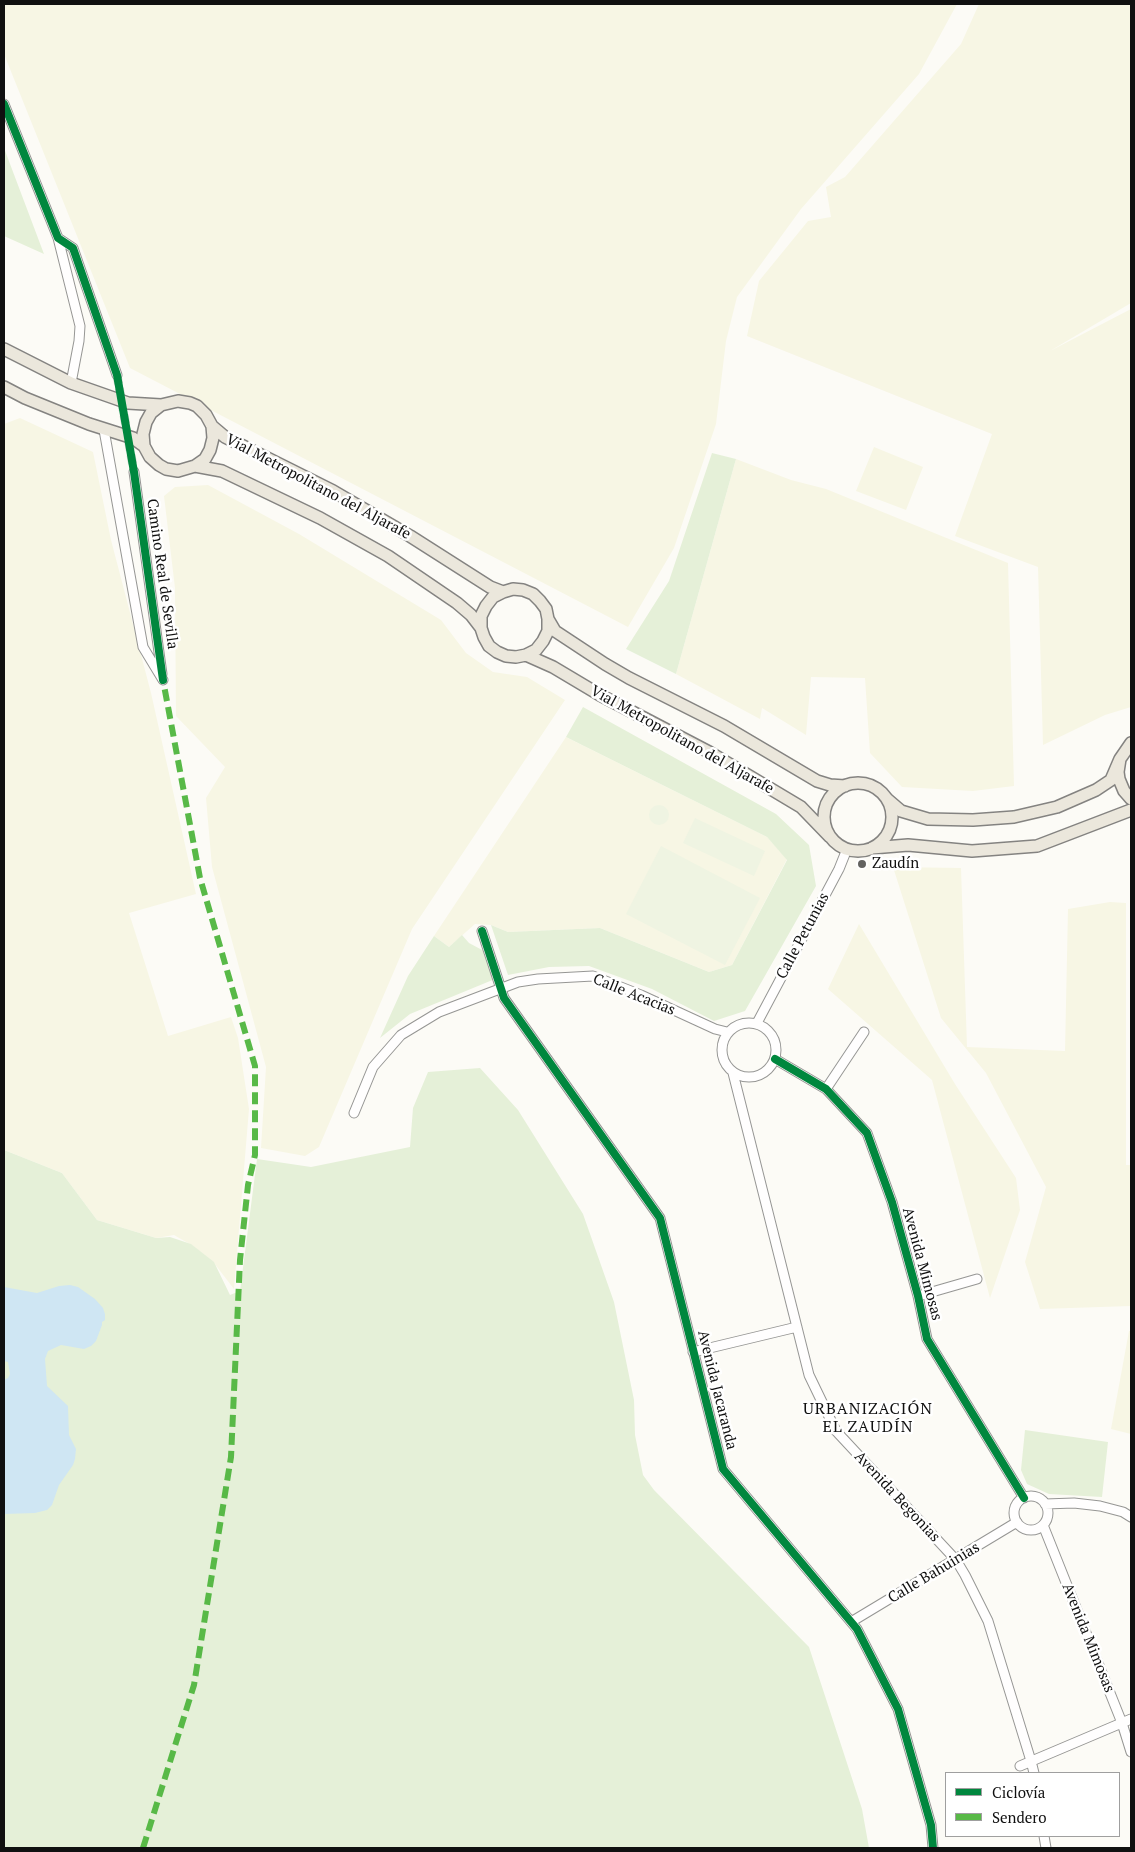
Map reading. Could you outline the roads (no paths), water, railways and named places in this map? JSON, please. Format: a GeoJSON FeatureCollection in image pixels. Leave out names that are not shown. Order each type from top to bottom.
{"type":"FeatureCollection","features":[{"type":"Feature","properties":{"kind":"main road","name":"Vial Metropolitano del Aljarafe"},"geometry":{"type":"LineString","coordinates":[[4,349],[71,382],[128,403],[161,405],[178,401],[197,406],[206,415],[212,426],[225,438],[333,491],[410,536],[490,587],[503,592],[523,590],[532,594],[546,610],[548,619],[555,631],[629,678],[724,726],[817,780],[830,785],[845,786],[863,783],[874,787],[901,811],[928,819],[973,820],[1014,817],[1057,807],[1096,790],[1111,780],[1120,759],[1131,743]]}},
{"type":"Feature","properties":{"kind":"main road","name":"Vial Metropolitano del Aljarafe"},"geometry":{"type":"LineString","coordinates":[[4,387],[104,430],[134,438],[144,446],[150,457],[159,466],[166,469],[178,471],[195,466],[205,459],[213,438],[212,426]]}},
{"type":"Feature","properties":{"kind":"main road"},"geometry":{"type":"LineString","coordinates":[[144,446],[143,434],[146,422],[151,413],[161,405]]}},
{"type":"Feature","properties":{"kind":"main road","name":"Vial Metropolitano del Aljarafe"},"geometry":{"type":"LineString","coordinates":[[195,466],[222,471],[320,518],[388,556],[457,603],[471,615],[481,628],[489,646],[497,652],[516,658],[526,656],[553,667],[600,695],[709,752],[793,802],[814,818],[830,837],[847,849]]}},
{"type":"Feature","properties":{"kind":"main road"},"geometry":{"type":"LineString","coordinates":[[481,628],[482,616],[486,606],[493,597],[503,592]]}},
{"type":"Feature","properties":{"kind":"main road"},"geometry":{"type":"LineString","coordinates":[[526,656],[536,650],[544,641],[548,631],[548,619]]}},
{"type":"Feature","properties":{"kind":"main road"},"geometry":{"type":"LineString","coordinates":[[1120,759],[1119,779],[1124,792],[1131,799]]}},
{"type":"Feature","properties":{"kind":"main road"},"geometry":{"type":"LineString","coordinates":[[830,837],[824,823],[824,812],[831,796],[845,786]]}},
{"type":"Feature","properties":{"kind":"main road"},"geometry":{"type":"LineString","coordinates":[[872,848],[881,841],[890,827],[891,810],[887,799]]}},
{"type":"Feature","properties":{"kind":"main road"},"geometry":{"type":"LineString","coordinates":[[847,849],[853,851],[908,845],[972,851],[1037,846],[1131,810]]}},
{"type":"Feature","properties":{"kind":"street"},"geometry":{"type":"LineString","coordinates":[[4,104],[58,238],[80,326],[71,382]]}},
{"type":"Feature","properties":{"kind":"street"},"geometry":{"type":"LineString","coordinates":[[58,238],[73,248],[117,375]]}},
{"type":"Feature","properties":{"kind":"street","name":"Camino Real de Sevilla"},"geometry":{"type":"LineString","coordinates":[[104,430],[143,647],[163,680],[134,472]]}},
{"type":"Feature","properties":{"kind":"street","name":"Calle Petunias"},"geometry":{"type":"LineString","coordinates":[[757,1024],[839,869],[847,849]]}},
{"type":"Feature","properties":{"kind":"street","name":"Avenida Jacaranda"},"geometry":{"type":"LineString","coordinates":[[482,931],[504,998],[660,1218],[723,1469],[856,1629],[898,1709],[931,1825],[933,1848]]}},
{"type":"Feature","properties":{"kind":"street","name":"Calle Acacias"},"geometry":{"type":"LineString","coordinates":[[354,1113],[373,1067],[402,1035],[439,1012],[518,982],[538,978],[593,976],[641,995],[714,1029],[727,1032]]}},
{"type":"Feature","properties":{"kind":"street"},"geometry":{"type":"LineString","coordinates":[[747,1022],[757,1024],[770,1032],[776,1049],[775,1059],[768,1070],[760,1075],[751,1078],[742,1077],[733,1073],[723,1060],[721,1050],[723,1041],[727,1032],[738,1025],[747,1022]]}},
{"type":"Feature","properties":{"kind":"street"},"geometry":{"type":"LineString","coordinates":[[826,1089],[864,1032]]}},
{"type":"Feature","properties":{"kind":"street","name":"Avenida Mimosas"},"geometry":{"type":"LineString","coordinates":[[775,1059],[826,1089],[867,1133],[892,1202],[918,1296],[927,1339],[1024,1498]]}},
{"type":"Feature","properties":{"kind":"street","name":"Avenida Begonias"},"geometry":{"type":"LineString","coordinates":[[733,1073],[809,1376],[836,1431],[956,1560],[988,1621],[1034,1772]]}},
{"type":"Feature","properties":{"kind":"street"},"geometry":{"type":"LineString","coordinates":[[918,1296],[977,1279]]}},
{"type":"Feature","properties":{"kind":"street"},"geometry":{"type":"LineString","coordinates":[[693,1352],[797,1327]]}},
{"type":"Feature","properties":{"kind":"street"},"geometry":{"type":"LineString","coordinates":[[1036,1497],[1045,1504],[1047,1514],[1043,1525],[1030,1530],[1025,1529],[1017,1522],[1014,1514],[1015,1508],[1024,1498],[1036,1497]]}},
{"type":"Feature","properties":{"kind":"street"},"geometry":{"type":"LineString","coordinates":[[1045,1504],[1074,1502],[1123,1512],[1131,1517]]}},
{"type":"Feature","properties":{"kind":"street","name":"Calle Bahuinias"},"geometry":{"type":"LineString","coordinates":[[851,1622],[1017,1522]]}},
{"type":"Feature","properties":{"kind":"street","name":"Avenida Mimosas"},"geometry":{"type":"LineString","coordinates":[[1043,1525],[1127,1721],[1131,1752]]}},
{"type":"Feature","properties":{"kind":"street"},"geometry":{"type":"LineString","coordinates":[[1020,1766],[1127,1721]]}},
{"type":"Feature","properties":{"kind":"water"},"geometry":{"type":"Polygon","coordinates":[[[70,1285],[78,1287],[95,1299],[103,1308],[105,1314],[105,1320],[102,1322],[96,1341],[91,1346],[84,1349],[61,1345],[48,1351],[45,1359],[47,1386],[68,1406],[69,1435],[76,1449],[75,1459],[59,1485],[52,1505],[47,1510],[35,1513],[4,1514],[4,1380],[10,1374],[8,1362],[4,1361],[4,1287],[37,1293],[59,1286],[70,1285]]]}},
{"type":"Feature","properties":{"kind":"tunnel"},"geometry":{"type":"LineString","coordinates":[[117,375],[134,472]]}},
{"type":"Feature","properties":{"kind":"place","name":"Zaudín"},"geometry":{"type":"Point","coordinates":[862,864]}},
{"type":"Feature","properties":{"kind":"district","name":"URBANIZACIÓN EL ZAUDÍN"},"geometry":{"type":"Point","coordinates":[868,1418]}}]}
